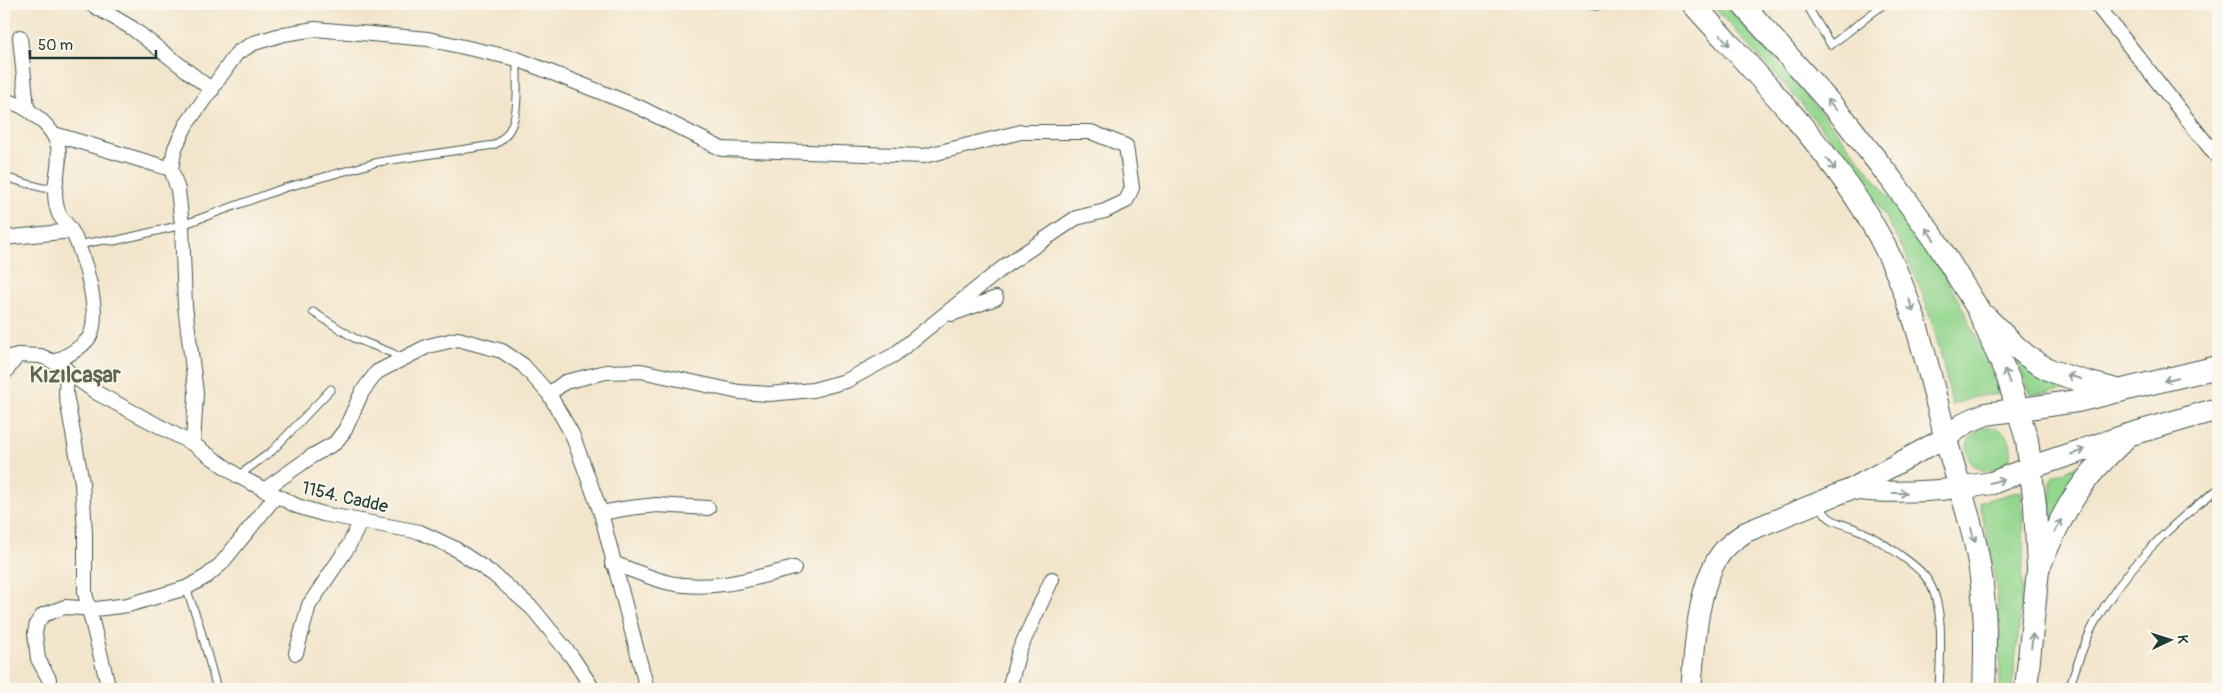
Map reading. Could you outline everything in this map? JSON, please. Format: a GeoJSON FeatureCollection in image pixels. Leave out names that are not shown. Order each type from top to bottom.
{"type":"FeatureCollection","features":[{"type":"Feature","properties":{"kind":"main road"},"geometry":{"type":"LineString","coordinates":[[1693,4],[1812,138],[1867,215],[1889,254],[1909,299],[1926,356],[1976,548],[1985,629],[1984,689]]}},
{"type":"Feature","properties":{"kind":"main road"},"geometry":{"type":"LineString","coordinates":[[1742,4],[1845,120],[1891,179],[1952,264],[1978,309],[2008,378],[2019,411],[2032,467],[2038,570],[2026,689]]}},
{"type":"Feature","properties":{"kind":"main road"},"geometry":{"type":"LineString","coordinates":[[1978,309],[2016,347],[2037,363],[2052,370],[2120,392]]}},
{"type":"Feature","properties":{"kind":"main road"},"geometry":{"type":"LineString","coordinates":[[1690,689],[1705,588],[1716,560],[1733,540],[1746,532],[1851,489],[1946,437],[1977,417],[2120,392],[2218,367]]}},
{"type":"Feature","properties":{"kind":"main road"},"geometry":{"type":"LineString","coordinates":[[1851,489],[1876,493],[1909,493],[1992,483],[2032,467],[2128,435],[2218,409]]}},
{"type":"Feature","properties":{"kind":"main road"},"geometry":{"type":"LineString","coordinates":[[2038,570],[2053,534],[2073,498],[2086,480],[2128,435]]}},
{"type":"Feature","properties":{"kind":"street"},"geometry":{"type":"LineString","coordinates":[[91,4],[132,28],[212,90]]}},
{"type":"Feature","properties":{"kind":"street"},"geometry":{"type":"LineString","coordinates":[[2096,4],[2218,158]]}},
{"type":"Feature","properties":{"kind":"street"},"geometry":{"type":"LineString","coordinates":[[193,444],[196,393],[185,306],[182,225],[178,190],[171,169],[175,148],[180,136],[237,54],[254,43],[284,34],[315,29],[428,39],[517,59],[641,108],[722,149],[924,156],[1022,132],[1091,132],[1126,146],[1132,188],[1126,201],[1104,211],[1076,218],[1005,266],[894,354],[846,381],[813,390],[769,394],[739,392],[641,371],[606,372],[565,382],[549,394]]}},
{"type":"Feature","properties":{"kind":"street"},"geometry":{"type":"LineString","coordinates":[[20,37],[27,108]]}},
{"type":"Feature","properties":{"kind":"street"},"geometry":{"type":"LineString","coordinates":[[4,101],[14,101],[27,108],[54,134],[60,149],[55,188],[60,215],[71,231],[77,246],[93,302],[94,326],[89,338],[76,351],[54,362]]}},
{"type":"Feature","properties":{"kind":"street"},"geometry":{"type":"LineString","coordinates":[[54,134],[171,169]]}},
{"type":"Feature","properties":{"kind":"street"},"geometry":{"type":"LineString","coordinates":[[4,238],[71,231]]}},
{"type":"Feature","properties":{"kind":"street"},"geometry":{"type":"LineString","coordinates":[[935,321],[964,308],[996,298]]}},
{"type":"Feature","properties":{"kind":"street"},"geometry":{"type":"LineString","coordinates":[[49,679],[38,659],[35,633],[37,623],[43,615],[51,610],[65,607],[96,609],[128,605],[186,588],[207,576],[221,564],[270,493],[312,456],[334,443],[345,430],[362,392],[377,372],[428,346],[458,339],[502,351],[523,365],[549,394],[572,434],[601,514],[612,563],[647,689]]}},
{"type":"Feature","properties":{"kind":"street","name":"1154. Cadde"},"geometry":{"type":"LineString","coordinates":[[11,357],[41,356],[54,362],[97,393],[193,444],[238,476],[297,506],[323,514],[420,532],[454,548],[493,574],[533,609],[572,657],[593,689]]}},
{"type":"Feature","properties":{"kind":"street"},"geometry":{"type":"LineString","coordinates":[[4,374],[11,357]]}},
{"type":"Feature","properties":{"kind":"street"},"geometry":{"type":"LineString","coordinates":[[67,370],[66,394],[82,483],[85,534],[85,593],[109,689]]}},
{"type":"Feature","properties":{"kind":"street"},"geometry":{"type":"LineString","coordinates":[[601,514],[657,505],[708,508]]}},
{"type":"Feature","properties":{"kind":"street"},"geometry":{"type":"LineString","coordinates":[[296,653],[309,605],[348,546],[361,521]]}},
{"type":"Feature","properties":{"kind":"street"},"geometry":{"type":"LineString","coordinates":[[612,563],[669,583],[699,587],[740,582],[794,568]]}},
{"type":"Feature","properties":{"kind":"street"},"geometry":{"type":"LineString","coordinates":[[1009,689],[1019,651],[1052,579]]}},
{"type":"Feature","properties":{"kind":"lane"},"geometry":{"type":"LineString","coordinates":[[1585,4],[1596,6],[1605,4]]}},
{"type":"Feature","properties":{"kind":"lane"},"geometry":{"type":"LineString","coordinates":[[1806,4],[1831,45],[1884,4]]}},
{"type":"Feature","properties":{"kind":"lane"},"geometry":{"type":"LineString","coordinates":[[77,246],[104,240],[114,241],[182,225],[284,188],[378,162],[494,145],[506,137],[513,124],[517,59]]}},
{"type":"Feature","properties":{"kind":"lane"},"geometry":{"type":"LineString","coordinates":[[4,177],[43,188],[55,188]]}},
{"type":"Feature","properties":{"kind":"lane"},"geometry":{"type":"LineString","coordinates":[[313,312],[354,338],[392,353],[401,359]]}},
{"type":"Feature","properties":{"kind":"lane"},"geometry":{"type":"LineString","coordinates":[[238,476],[272,451],[331,389]]}},
{"type":"Feature","properties":{"kind":"lane"},"geometry":{"type":"LineString","coordinates":[[2070,689],[2081,654],[2094,625],[2109,600],[2147,553],[2191,510],[2218,489]]}},
{"type":"Feature","properties":{"kind":"lane"},"geometry":{"type":"LineString","coordinates":[[1819,502],[1824,515],[1872,536],[1915,566],[1931,584],[1937,604],[1940,633],[1939,689]]}},
{"type":"Feature","properties":{"kind":"lane"},"geometry":{"type":"LineString","coordinates":[[186,588],[199,624],[217,689]]}},
{"type":"Feature","properties":{"kind":"green space"},"geometry":{"type":"Polygon","coordinates":[[[1711,4],[1726,4],[1836,130],[1878,183],[1921,242],[1957,298],[1975,333],[2001,394],[1978,396],[1952,405],[1936,337],[1920,287],[1894,233],[1873,197],[1823,130],[1711,4]]]}},
{"type":"Feature","properties":{"kind":"green space"},"geometry":{"type":"Polygon","coordinates":[[[2013,351],[2083,387],[2031,395],[2013,351]]]}},
{"type":"Feature","properties":{"kind":"green space"},"geometry":{"type":"Polygon","coordinates":[[[1989,427],[2001,431],[2007,437],[2011,449],[2007,461],[2001,467],[1989,471],[1977,467],[1971,461],[1967,449],[1971,437],[1977,431],[1989,427]]]}},
{"type":"Feature","properties":{"kind":"green space"},"geometry":{"type":"Polygon","coordinates":[[[2101,456],[2051,525],[2051,481],[2053,476],[2101,456]]]}},
{"type":"Feature","properties":{"kind":"green space"},"geometry":{"type":"Polygon","coordinates":[[[2021,491],[2023,566],[2018,640],[2012,689],[2000,689],[2000,634],[1997,591],[1980,502],[2021,491]]]}},
{"type":"Feature","properties":{"kind":"district","name":"Kızılcaşar"},"geometry":{"type":"Point","coordinates":[75,374]}}]}
